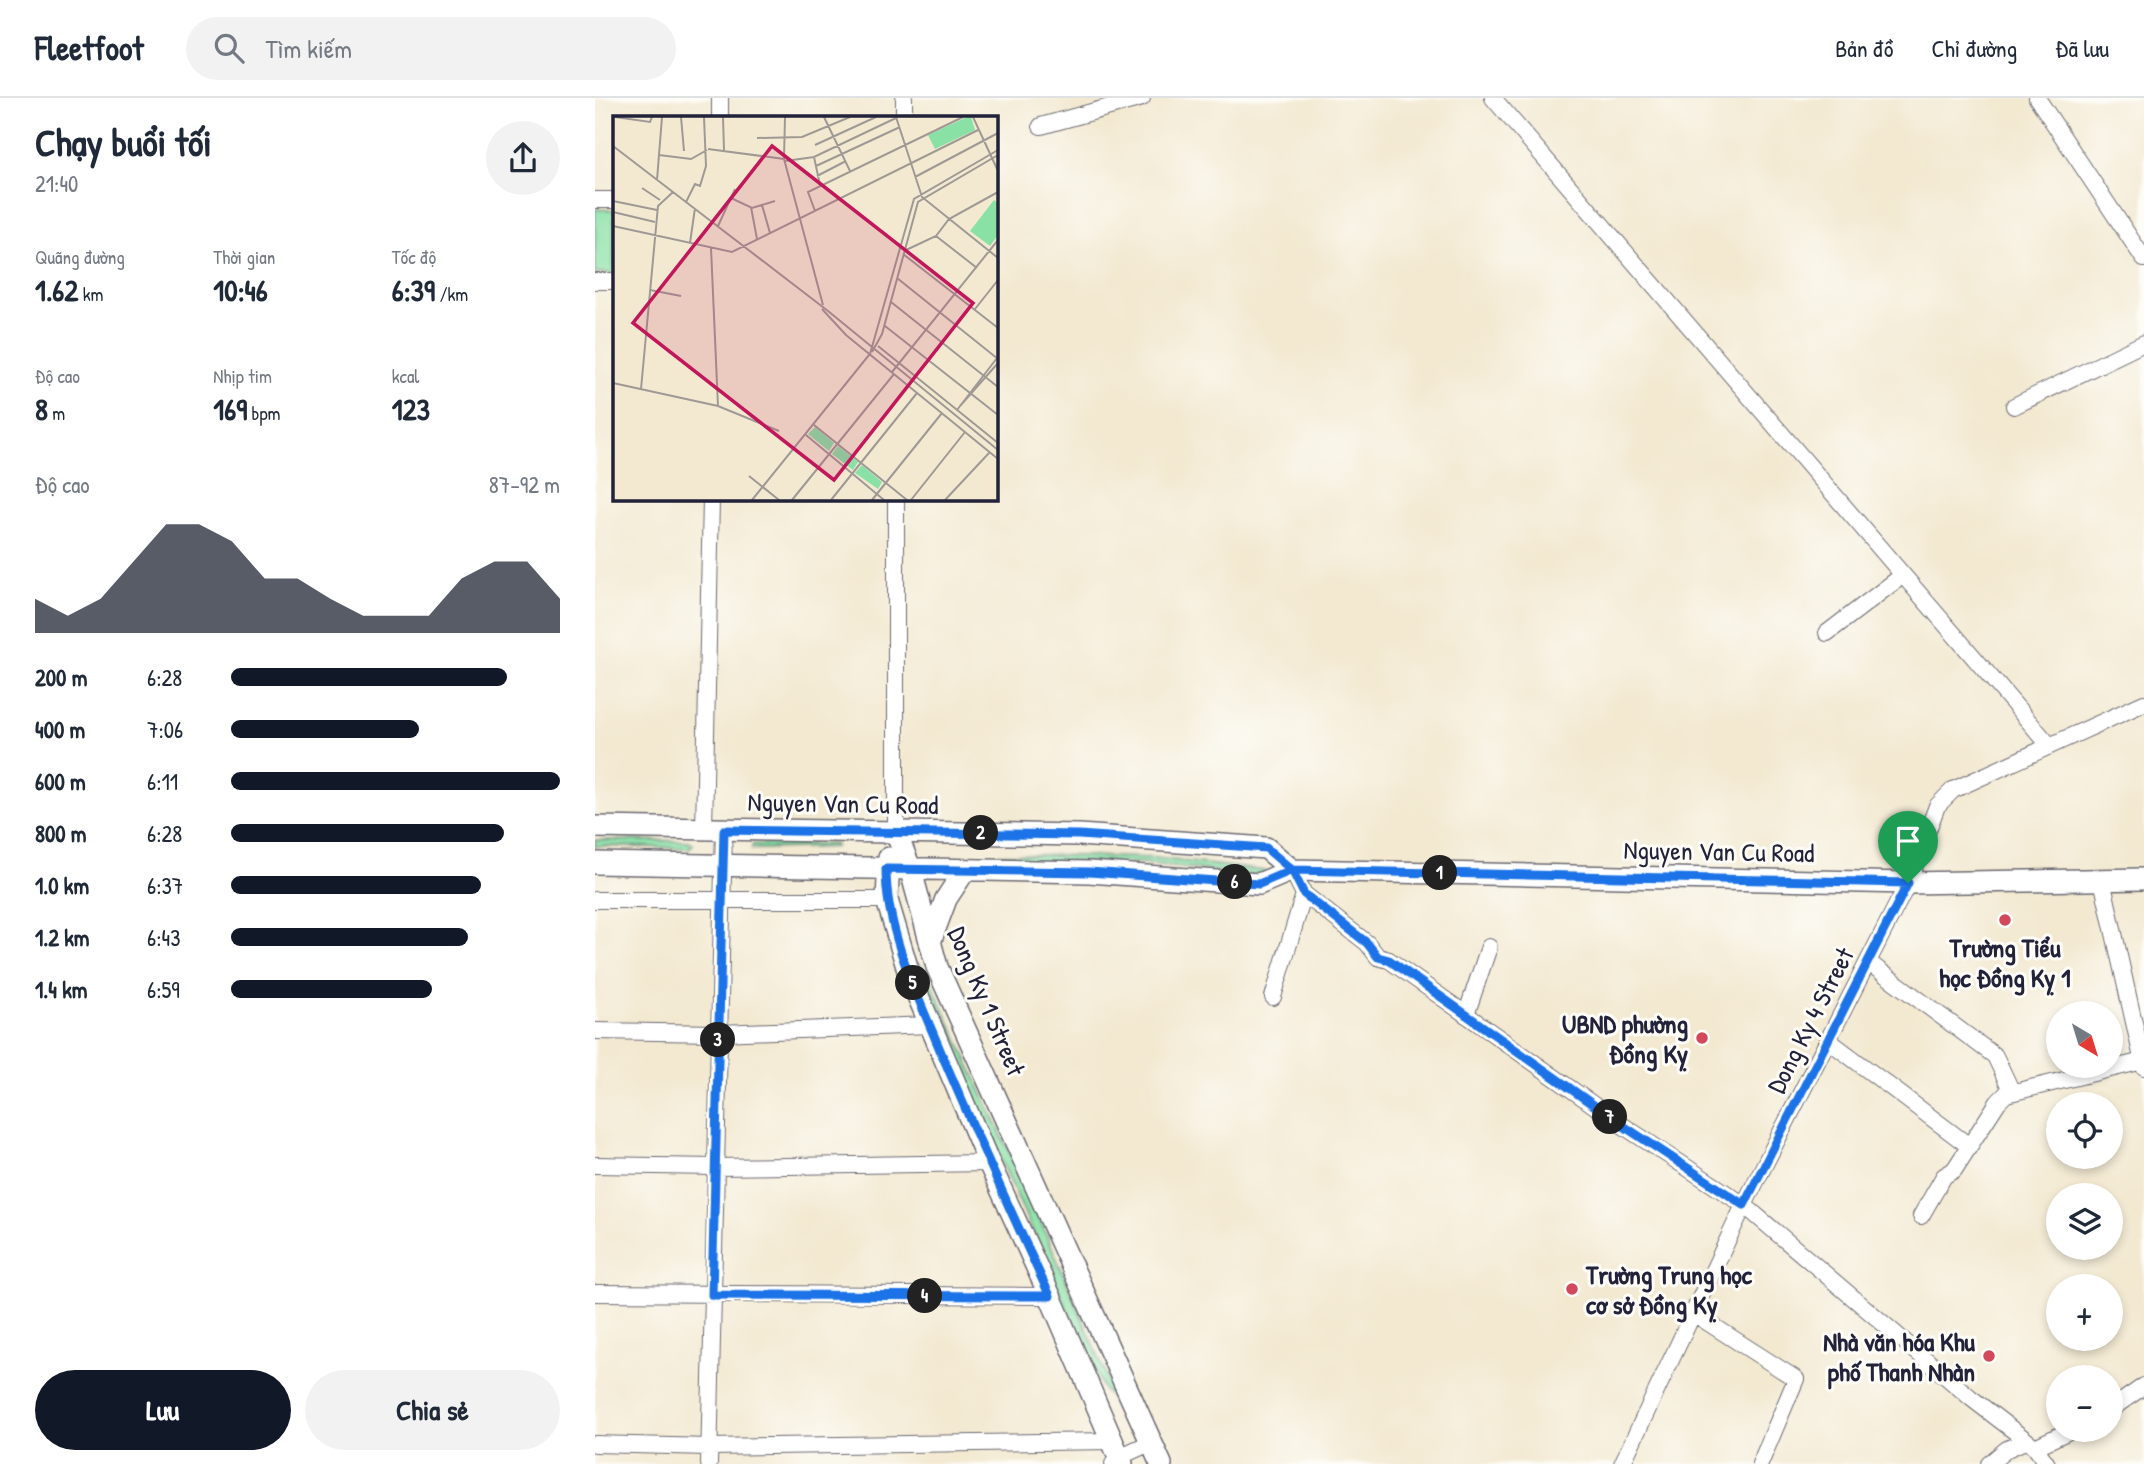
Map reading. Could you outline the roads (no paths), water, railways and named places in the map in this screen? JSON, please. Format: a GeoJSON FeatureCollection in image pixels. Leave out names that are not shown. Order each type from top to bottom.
{"type":"FeatureCollection","features":[{"type":"Feature","properties":{"kind":"main road","name":"Nguyen Van Cu Road"},"geometry":{"type":"LineString","coordinates":[[595,827],[1079,835],[1266,848],[1292,870]]}},
{"type":"Feature","properties":{"kind":"main road"},"geometry":{"type":"LineString","coordinates":[[896,832],[886,869],[887,900],[906,965],[989,1163],[1050,1296],[1116,1457]]}},
{"type":"Feature","properties":{"kind":"main road","name":"Dong Ky 1 Street"},"geometry":{"type":"LineString","coordinates":[[896,832],[911,871],[937,967],[1161,1464]]}},
{"type":"Feature","properties":{"kind":"main road","name":"Nguyen Van Cu Road"},"geometry":{"type":"LineString","coordinates":[[595,863],[1164,876],[1259,884],[1292,870],[1908,883],[2144,879]]}},
{"type":"Feature","properties":{"kind":"main road"},"geometry":{"type":"LineString","coordinates":[[930,943],[946,899],[965,870]]}},
{"type":"Feature","properties":{"kind":"street"},"geometry":{"type":"LineString","coordinates":[[720,98],[720,116]]}},
{"type":"Feature","properties":{"kind":"street"},"geometry":{"type":"LineString","coordinates":[[904,98],[904,116]]}},
{"type":"Feature","properties":{"kind":"street"},"geometry":{"type":"LineString","coordinates":[[1041,126],[1142,98]]}},
{"type":"Feature","properties":{"kind":"street"},"geometry":{"type":"LineString","coordinates":[[1493,98],[2050,746]]}},
{"type":"Feature","properties":{"kind":"street"},"geometry":{"type":"LineString","coordinates":[[2037,98],[2144,259]]}},
{"type":"Feature","properties":{"kind":"street"},"geometry":{"type":"LineString","coordinates":[[595,200],[613,200]]}},
{"type":"Feature","properties":{"kind":"street"},"geometry":{"type":"LineString","coordinates":[[595,281],[613,281]]}},
{"type":"Feature","properties":{"kind":"street"},"geometry":{"type":"LineString","coordinates":[[2014,406],[2144,343]]}},
{"type":"Feature","properties":{"kind":"street"},"geometry":{"type":"LineString","coordinates":[[709,1464],[722,864],[714,829],[711,500]]}},
{"type":"Feature","properties":{"kind":"street"},"geometry":{"type":"LineString","coordinates":[[896,500],[896,832]]}},
{"type":"Feature","properties":{"kind":"street"},"geometry":{"type":"LineString","coordinates":[[1827,633],[1903,575]]}},
{"type":"Feature","properties":{"kind":"street","name":"Dong Ky 4 Street"},"geometry":{"type":"LineString","coordinates":[[1622,1464],[1744,1205],[1908,883],[1937,806],[1953,790],[2144,703]]}},
{"type":"Feature","properties":{"kind":"street"},"geometry":{"type":"LineString","coordinates":[[1292,870],[1304,894],[1367,943],[1382,948],[1389,960],[1619,1123],[1744,1205],[2030,1444],[2047,1464]]}},
{"type":"Feature","properties":{"kind":"street"},"geometry":{"type":"LineString","coordinates":[[1921,1216],[1944,1176],[1954,1170],[1998,1101],[2012,1092],[2143,1064],[2102,880]]}},
{"type":"Feature","properties":{"kind":"street"},"geometry":{"type":"LineString","coordinates":[[1273,997],[1304,894]]}},
{"type":"Feature","properties":{"kind":"street"},"geometry":{"type":"LineString","coordinates":[[595,901],[887,900]]}},
{"type":"Feature","properties":{"kind":"street"},"geometry":{"type":"LineString","coordinates":[[1466,1015],[1489,947]]}},
{"type":"Feature","properties":{"kind":"street"},"geometry":{"type":"LineString","coordinates":[[1868,962],[1995,1056],[2012,1092]]}},
{"type":"Feature","properties":{"kind":"street"},"geometry":{"type":"LineString","coordinates":[[595,1031],[718,1033],[930,1025]]}},
{"type":"Feature","properties":{"kind":"street"},"geometry":{"type":"LineString","coordinates":[[1828,1040],[1969,1146]]}},
{"type":"Feature","properties":{"kind":"street"},"geometry":{"type":"LineString","coordinates":[[595,1165],[715,1167],[989,1163]]}},
{"type":"Feature","properties":{"kind":"street"},"geometry":{"type":"LineString","coordinates":[[595,1293],[1050,1296]]}},
{"type":"Feature","properties":{"kind":"street"},"geometry":{"type":"LineString","coordinates":[[1693,1313],[1796,1379],[1766,1461]]}},
{"type":"Feature","properties":{"kind":"street"},"geometry":{"type":"LineString","coordinates":[[2123,1401],[2144,1386]]}},
{"type":"Feature","properties":{"kind":"street"},"geometry":{"type":"LineString","coordinates":[[1989,1464],[2007,1449],[2046,1439]]}},
{"type":"Feature","properties":{"kind":"street"},"geometry":{"type":"LineString","coordinates":[[595,1444],[1116,1457],[1152,1442]]}},
{"type":"Feature","properties":{"kind":"place","name":"Trường Tiểu học Đồng Kỵ 1"},"geometry":{"type":"Point","coordinates":[2005,920]}},
{"type":"Feature","properties":{"kind":"place","name":"UBND phường Đồng Kỵ"},"geometry":{"type":"Point","coordinates":[1702,1038]}},
{"type":"Feature","properties":{"kind":"place","name":"Trường Trung học cơ sở Đồng Kỵ"},"geometry":{"type":"Point","coordinates":[1572,1289]}},
{"type":"Feature","properties":{"kind":"place","name":"Nhà văn hóa Khu phố Thanh Nhàn"},"geometry":{"type":"Point","coordinates":[1989,1356]}}]}
